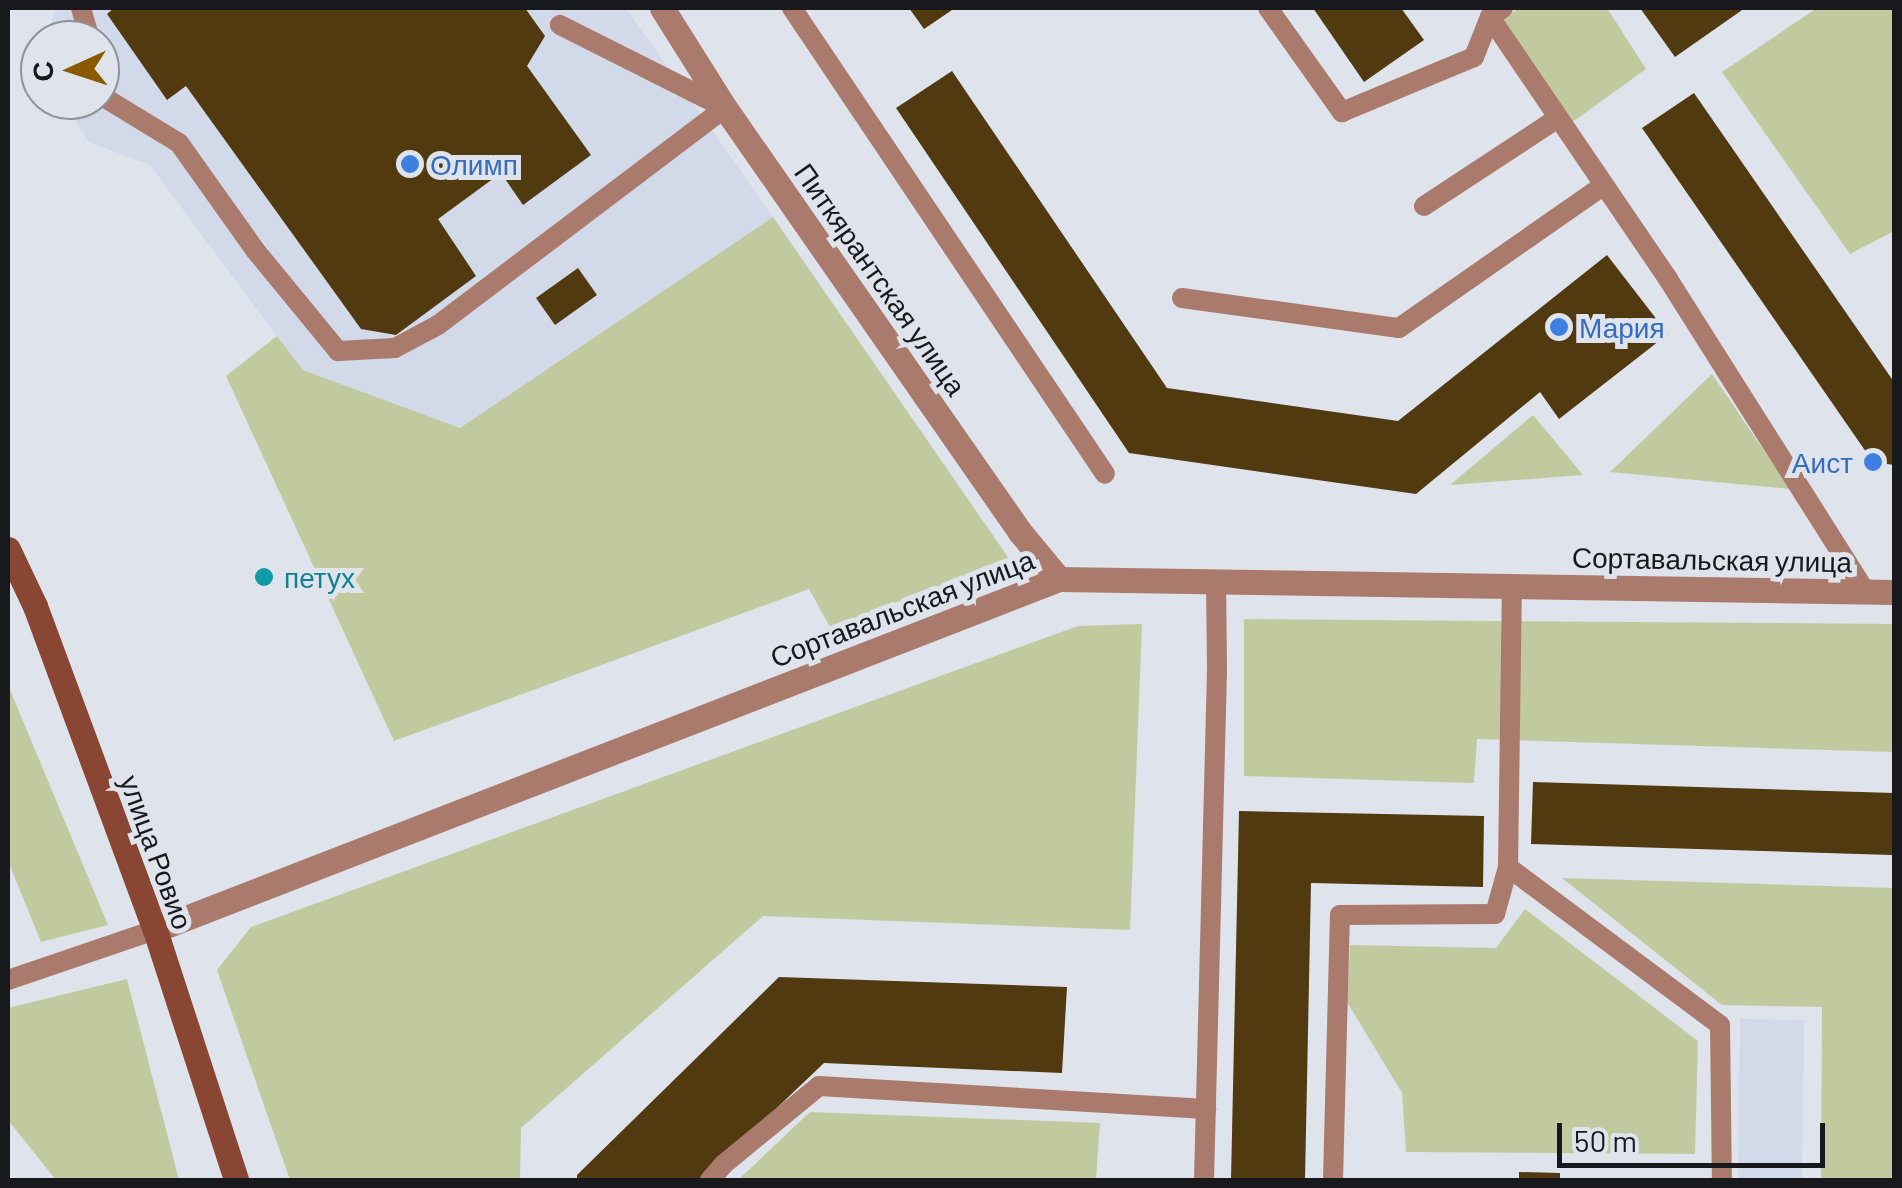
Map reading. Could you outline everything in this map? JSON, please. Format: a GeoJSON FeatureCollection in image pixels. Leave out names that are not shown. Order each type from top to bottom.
{"type":"FeatureCollection","features":[{"type":"Feature","properties":{"kind":"main road","name":"улица Ровио"},"geometry":{"type":"LineString","coordinates":[[8,548],[34,606],[154,930],[236,1180]]}},
{"type":"Feature","properties":{"kind":"street","name":"Питкярантская улица"},"geometry":{"type":"LineString","coordinates":[[663,8],[724,108],[1020,532],[1060,579]]}},
{"type":"Feature","properties":{"kind":"street","name":"Сортавальская улица"},"geometry":{"type":"LineString","coordinates":[[154,930],[1060,579],[1894,592]]}},
{"type":"Feature","properties":{"kind":"lane"},"geometry":{"type":"LineString","coordinates":[[792,8],[1105,474]]}},
{"type":"Feature","properties":{"kind":"lane"},"geometry":{"type":"LineString","coordinates":[[1268,8],[1342,112],[1474,56],[1496,12]]}},
{"type":"Feature","properties":{"kind":"lane"},"geometry":{"type":"LineString","coordinates":[[1496,12],[1558,118],[1866,592]]}},
{"type":"Feature","properties":{"kind":"lane"},"geometry":{"type":"LineString","coordinates":[[120,107],[179,143],[256,250],[338,351],[395,348],[438,325],[724,108],[560,25]]}},
{"type":"Feature","properties":{"kind":"lane"},"geometry":{"type":"LineString","coordinates":[[1424,206],[1558,118]]}},
{"type":"Feature","properties":{"kind":"lane"},"geometry":{"type":"LineString","coordinates":[[1182,298],[1399,328],[1604,185]]}},
{"type":"Feature","properties":{"kind":"lane"},"geometry":{"type":"LineString","coordinates":[[1204,1180],[1216,580]]}},
{"type":"Feature","properties":{"kind":"lane"},"geometry":{"type":"LineString","coordinates":[[1333,1180],[1340,915],[1495,914],[1508,867],[1512,586]]}},
{"type":"Feature","properties":{"kind":"lane"},"geometry":{"type":"LineString","coordinates":[[1508,867],[1720,1025],[1722,1180]]}},
{"type":"Feature","properties":{"kind":"lane"},"geometry":{"type":"LineString","coordinates":[[8,980],[154,930]]}},
{"type":"Feature","properties":{"kind":"lane"},"geometry":{"type":"LineString","coordinates":[[710,1180],[819,1086],[1206,1109]]}},
{"type":"Feature","properties":{"kind":"shaded area"},"geometry":{"type":"Polygon","coordinates":[[[56,8],[626,8],[773,217],[460,428],[302,370],[150,165],[89,142],[75,120],[120,120],[120,20],[52,20],[56,8]]]}},
{"type":"Feature","properties":{"kind":"shaded area"},"geometry":{"type":"Polygon","coordinates":[[[1740,1019],[1804,1020],[1802,1180],[1738,1180],[1740,1019]]]}},
{"type":"Feature","properties":{"kind":"green space"},"geometry":{"type":"Polygon","coordinates":[[[1519,8],[1607,8],[1646,69],[1567,126],[1501,21],[1519,8]]]}},
{"type":"Feature","properties":{"kind":"green space"},"geometry":{"type":"Polygon","coordinates":[[[1817,8],[1894,8],[1894,231],[1850,254],[1722,72],[1817,8]]]}},
{"type":"Feature","properties":{"kind":"green space"},"geometry":{"type":"Polygon","coordinates":[[[773,217],[1010,560],[830,627],[809,589],[394,741],[226,376],[277,336],[303,370],[460,428],[773,217]]]}},
{"type":"Feature","properties":{"kind":"green space"},"geometry":{"type":"Polygon","coordinates":[[[1712,374],[1790,489],[1610,472],[1712,374]]]}},
{"type":"Feature","properties":{"kind":"green space"},"geometry":{"type":"Polygon","coordinates":[[[1533,415],[1583,475],[1450,485],[1533,415]]]}},
{"type":"Feature","properties":{"kind":"green space"},"geometry":{"type":"Polygon","coordinates":[[[1244,619],[1894,624],[1894,752],[1477,739],[1474,783],[1244,776],[1244,619]]]}},
{"type":"Feature","properties":{"kind":"green space"},"geometry":{"type":"Polygon","coordinates":[[[1142,624],[1130,930],[763,916],[521,1128],[520,1180],[290,1180],[217,970],[251,927],[1078,626],[1142,624]]]}},
{"type":"Feature","properties":{"kind":"green space"},"geometry":{"type":"Polygon","coordinates":[[[8,685],[108,925],[41,942],[8,861],[8,685]]]}},
{"type":"Feature","properties":{"kind":"green space"},"geometry":{"type":"Polygon","coordinates":[[[1562,878],[1894,888],[1894,1180],[1821,1180],[1822,1007],[1722,1005],[1562,878]]]}},
{"type":"Feature","properties":{"kind":"green space"},"geometry":{"type":"Polygon","coordinates":[[[1525,909],[1698,1041],[1695,1154],[1406,1152],[1402,1093],[1347,1002],[1350,945],[1496,948],[1525,909]]]}},
{"type":"Feature","properties":{"kind":"green space"},"geometry":{"type":"Polygon","coordinates":[[[127,979],[179,1180],[56,1180],[8,1120],[8,1008],[127,979]]]}},
{"type":"Feature","properties":{"kind":"green space"},"geometry":{"type":"Polygon","coordinates":[[[810,1112],[1100,1123],[1096,1180],[738,1180],[810,1112]]]}},
{"type":"Feature","properties":{"kind":"building","name":"Олимп"},"geometry":{"type":"Polygon","coordinates":[[[114,8],[525,8],[545,36],[527,66],[591,155],[523,205],[501,173],[438,219],[476,276],[396,335],[361,329],[186,86],[167,100],[120,33],[120,20],[111,20],[107,14],[114,8]]]}},
{"type":"Feature","properties":{"kind":"building"},"geometry":{"type":"Polygon","coordinates":[[[909,8],[955,8],[924,29],[909,8]]]}},
{"type":"Feature","properties":{"kind":"building"},"geometry":{"type":"Polygon","coordinates":[[[1313,8],[1401,8],[1424,40],[1364,82],[1313,8]]]}},
{"type":"Feature","properties":{"kind":"building"},"geometry":{"type":"Polygon","coordinates":[[[1640,8],[1745,8],[1675,57],[1640,8]]]}},
{"type":"Feature","properties":{"kind":"building"},"geometry":{"type":"Polygon","coordinates":[[[952,71],[1167,388],[1398,421],[1607,255],[1668,334],[1559,419],[1540,392],[1416,494],[1129,453],[896,108],[952,71]]]}},
{"type":"Feature","properties":{"kind":"building"},"geometry":{"type":"Polygon","coordinates":[[[1694,93],[1894,382],[1894,465],[1873,462],[1642,128],[1694,93]]]}},
{"type":"Feature","properties":{"kind":"building"},"geometry":{"type":"Polygon","coordinates":[[[578,268],[597,295],[555,325],[536,298],[578,268]]]}},
{"type":"Feature","properties":{"kind":"building"},"geometry":{"type":"Polygon","coordinates":[[[1533,782],[1894,793],[1892,855],[1531,844],[1533,782]]]}},
{"type":"Feature","properties":{"kind":"building"},"geometry":{"type":"Polygon","coordinates":[[[1239,811],[1484,816],[1483,887],[1311,883],[1305,1180],[1231,1180],[1239,811]]]}},
{"type":"Feature","properties":{"kind":"building"},"geometry":{"type":"Polygon","coordinates":[[[779,977],[1067,987],[1062,1073],[824,1063],[701,1180],[577,1180],[577,1175],[779,977]]]}},
{"type":"Feature","properties":{"kind":"building"},"geometry":{"type":"Polygon","coordinates":[[[1519,1172],[1560,1173],[1560,1180],[1519,1180],[1519,1172]]]}},
{"type":"Feature","properties":{"kind":"place","name":"Олимп"},"geometry":{"type":"Point","coordinates":[410,164]}},
{"type":"Feature","properties":{"kind":"place","name":"Мария"},"geometry":{"type":"Point","coordinates":[1559,327]}},
{"type":"Feature","properties":{"kind":"place","name":"Аист"},"geometry":{"type":"Point","coordinates":[1873,462]}},
{"type":"Feature","properties":{"kind":"place","name":"петух"},"geometry":{"type":"Point","coordinates":[264,577]}}]}
